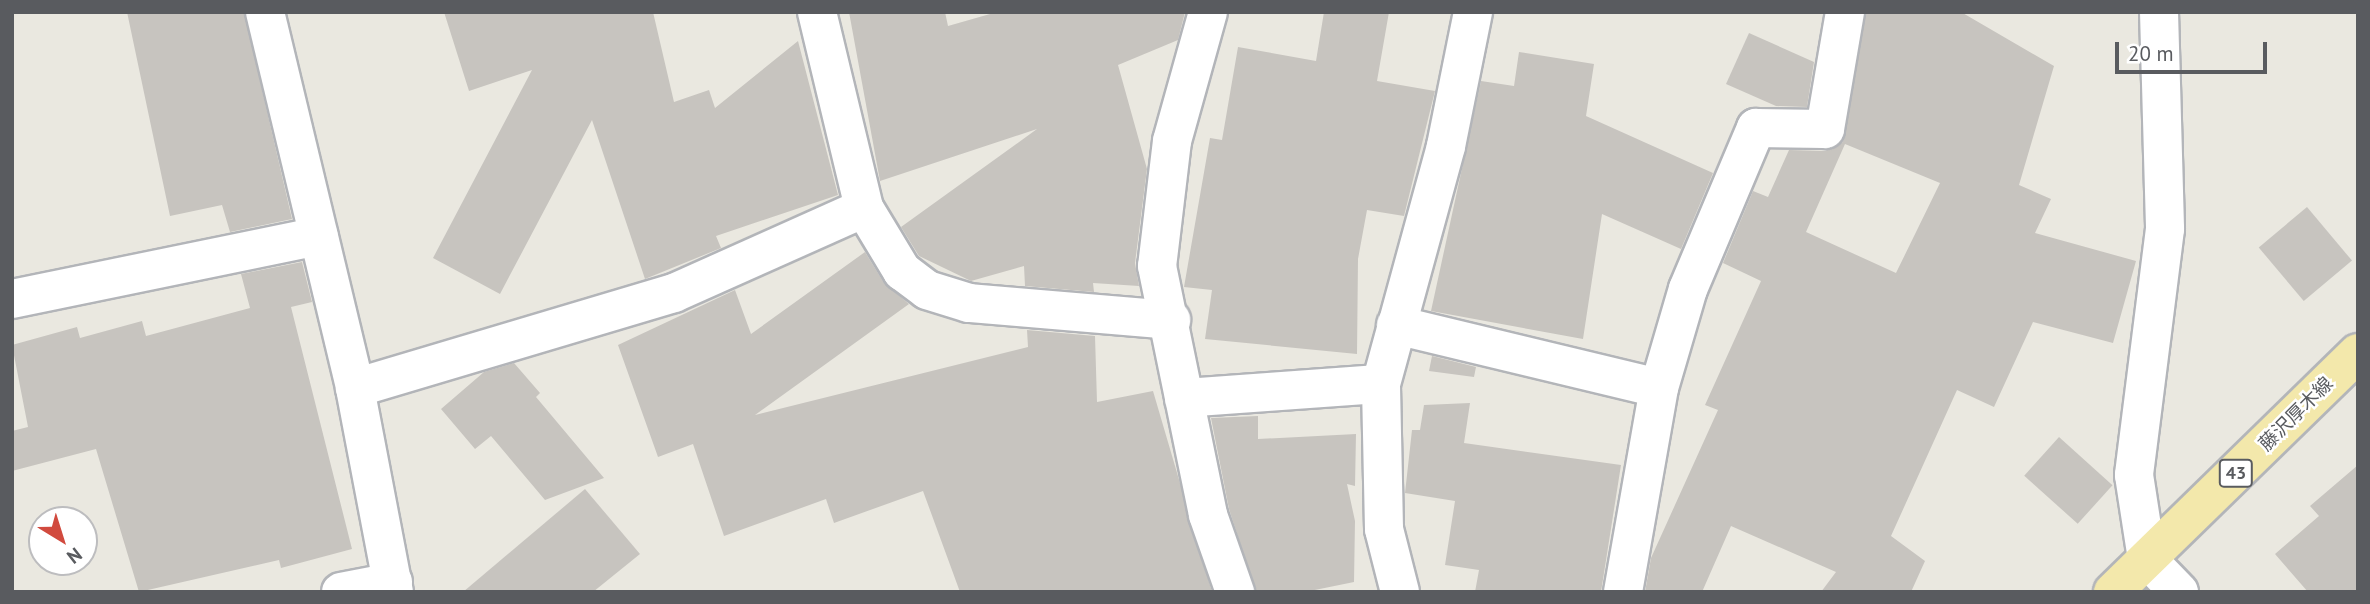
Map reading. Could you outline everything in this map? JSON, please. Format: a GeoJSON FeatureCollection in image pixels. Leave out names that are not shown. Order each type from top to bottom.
{"type":"FeatureCollection","features":[{"type":"Feature","properties":{"kind":"main road","name":"藤沢厚木線"},"geometry":{"type":"LineString","coordinates":[[2113,592],[2358,353]]}},
{"type":"Feature","properties":{"kind":"street"},"geometry":{"type":"LineString","coordinates":[[265,12],[355,388],[394,587],[341,592]]}},
{"type":"Feature","properties":{"kind":"street"},"geometry":{"type":"LineString","coordinates":[[817,12],[864,208],[902,271],[927,290],[969,303],[1171,320]]}},
{"type":"Feature","properties":{"kind":"street"},"geometry":{"type":"LineString","coordinates":[[1208,12],[1160,206],[1157,266],[1171,320],[1208,515],[1235,592]]}},
{"type":"Feature","properties":{"kind":"street"},"geometry":{"type":"LineString","coordinates":[[1400,592],[1384,529],[1381,384],[1446,146],[1472,12]]}},
{"type":"Feature","properties":{"kind":"street"},"geometry":{"type":"LineString","coordinates":[[1623,592],[1659,388],[1688,289],[1756,128],[1825,129],[1845,12]]}},
{"type":"Feature","properties":{"kind":"street"},"geometry":{"type":"LineString","coordinates":[[2159,12],[2165,229],[2134,475],[2147,559],[2179,592]]}},
{"type":"Feature","properties":{"kind":"street"},"geometry":{"type":"LineString","coordinates":[[355,388],[674,293],[864,208]]}},
{"type":"Feature","properties":{"kind":"street"},"geometry":{"type":"LineString","coordinates":[[12,299],[319,236]]}},
{"type":"Feature","properties":{"kind":"street"},"geometry":{"type":"LineString","coordinates":[[1396,325],[1659,388]]}},
{"type":"Feature","properties":{"kind":"street"},"geometry":{"type":"LineString","coordinates":[[1184,398],[1381,384]]}},
{"type":"Feature","properties":{"kind":"building"},"geometry":{"type":"Polygon","coordinates":[[[127,12],[244,12],[292,219],[230,232],[222,205],[170,216],[127,12]]]}},
{"type":"Feature","properties":{"kind":"building"},"geometry":{"type":"Polygon","coordinates":[[[444,12],[653,12],[674,102],[709,90],[715,108],[798,41],[838,195],[716,236],[721,248],[645,279],[592,120],[500,294],[433,258],[532,70],[469,91],[444,12]]]}},
{"type":"Feature","properties":{"kind":"building"},"geometry":{"type":"Polygon","coordinates":[[[849,12],[945,12],[948,26],[997,12],[1185,12],[1178,40],[1118,65],[1147,169],[1135,263],[1139,286],[1093,283],[1094,292],[1025,286],[1024,266],[971,281],[919,256],[901,227],[1037,129],[880,181],[849,12]]]}},
{"type":"Feature","properties":{"kind":"building"},"geometry":{"type":"Polygon","coordinates":[[[1324,12],[1389,12],[1377,81],[1435,91],[1404,216],[1367,210],[1358,259],[1357,354],[1205,339],[1212,290],[1184,287],[1210,138],[1222,140],[1238,47],[1316,61],[1324,12]]]}},
{"type":"Feature","properties":{"kind":"building"},"geometry":{"type":"Polygon","coordinates":[[[1866,12],[1961,12],[2054,66],[2019,185],[2051,199],[2035,233],[2136,261],[2113,343],[2033,322],[1994,407],[1957,390],[1891,536],[1925,561],[1911,592],[1821,592],[1836,572],[1731,526],[1702,592],[1645,592],[1651,558],[1718,410],[1705,405],[1761,281],[1723,263],[1753,191],[1768,197],[1789,150],[1825,151],[1843,142],[1866,12]],[[1845,144],[1806,232],[1896,273],[1940,183],[1845,144]]]}},
{"type":"Feature","properties":{"kind":"building"},"geometry":{"type":"Polygon","coordinates":[[[1749,33],[1814,62],[1807,107],[1776,106],[1726,84],[1749,33]]]}},
{"type":"Feature","properties":{"kind":"building"},"geometry":{"type":"Polygon","coordinates":[[[1519,52],[1594,64],[1586,116],[1713,173],[1681,249],[1602,214],[1583,339],[1431,311],[1481,81],[1514,86],[1519,52]]]}},
{"type":"Feature","properties":{"kind":"building"},"geometry":{"type":"Polygon","coordinates":[[[2307,207],[2352,261],[2304,301],[2259,247],[2307,207]]]}},
{"type":"Feature","properties":{"kind":"building"},"geometry":{"type":"Polygon","coordinates":[[[865,252],[884,283],[909,304],[755,415],[1028,347],[1027,330],[1095,336],[1097,402],[1153,391],[1212,592],[960,592],[923,491],[834,523],[826,499],[724,536],[693,444],[658,457],[618,345],[735,290],[751,334],[865,252]]]}},
{"type":"Feature","properties":{"kind":"building"},"geometry":{"type":"Polygon","coordinates":[[[302,262],[312,302],[291,307],[352,549],[281,568],[279,560],[139,592],[96,449],[12,471],[12,431],[28,427],[12,345],[77,327],[80,338],[142,321],[146,336],[250,308],[241,274],[302,262]]]}},
{"type":"Feature","properties":{"kind":"building"},"geometry":{"type":"Polygon","coordinates":[[[1432,356],[1476,367],[1474,377],[1429,371],[1432,356]]]}},
{"type":"Feature","properties":{"kind":"building"},"geometry":{"type":"Polygon","coordinates":[[[514,363],[540,393],[536,397],[604,478],[545,500],[491,436],[475,449],[441,409],[484,372],[514,363]]]}},
{"type":"Feature","properties":{"kind":"building"},"geometry":{"type":"Polygon","coordinates":[[[1470,403],[1464,443],[1621,465],[1601,592],[1475,592],[1479,570],[1445,565],[1455,501],[1405,493],[1412,430],[1420,430],[1424,405],[1470,403]]]}},
{"type":"Feature","properties":{"kind":"building"},"geometry":{"type":"Polygon","coordinates":[[[1258,416],[1258,439],[1356,434],[1355,486],[1347,484],[1355,521],[1354,582],[1305,592],[1256,592],[1229,509],[1211,418],[1258,416]]]}},
{"type":"Feature","properties":{"kind":"building"},"geometry":{"type":"Polygon","coordinates":[[[2059,437],[2113,485],[2078,524],[2024,476],[2059,437]]]}},
{"type":"Feature","properties":{"kind":"building"},"geometry":{"type":"Polygon","coordinates":[[[2358,465],[2358,592],[2308,592],[2275,554],[2319,516],[2310,506],[2358,465]]]}},
{"type":"Feature","properties":{"kind":"building"},"geometry":{"type":"Polygon","coordinates":[[[585,489],[640,554],[593,592],[463,592],[585,489]]]}}]}
